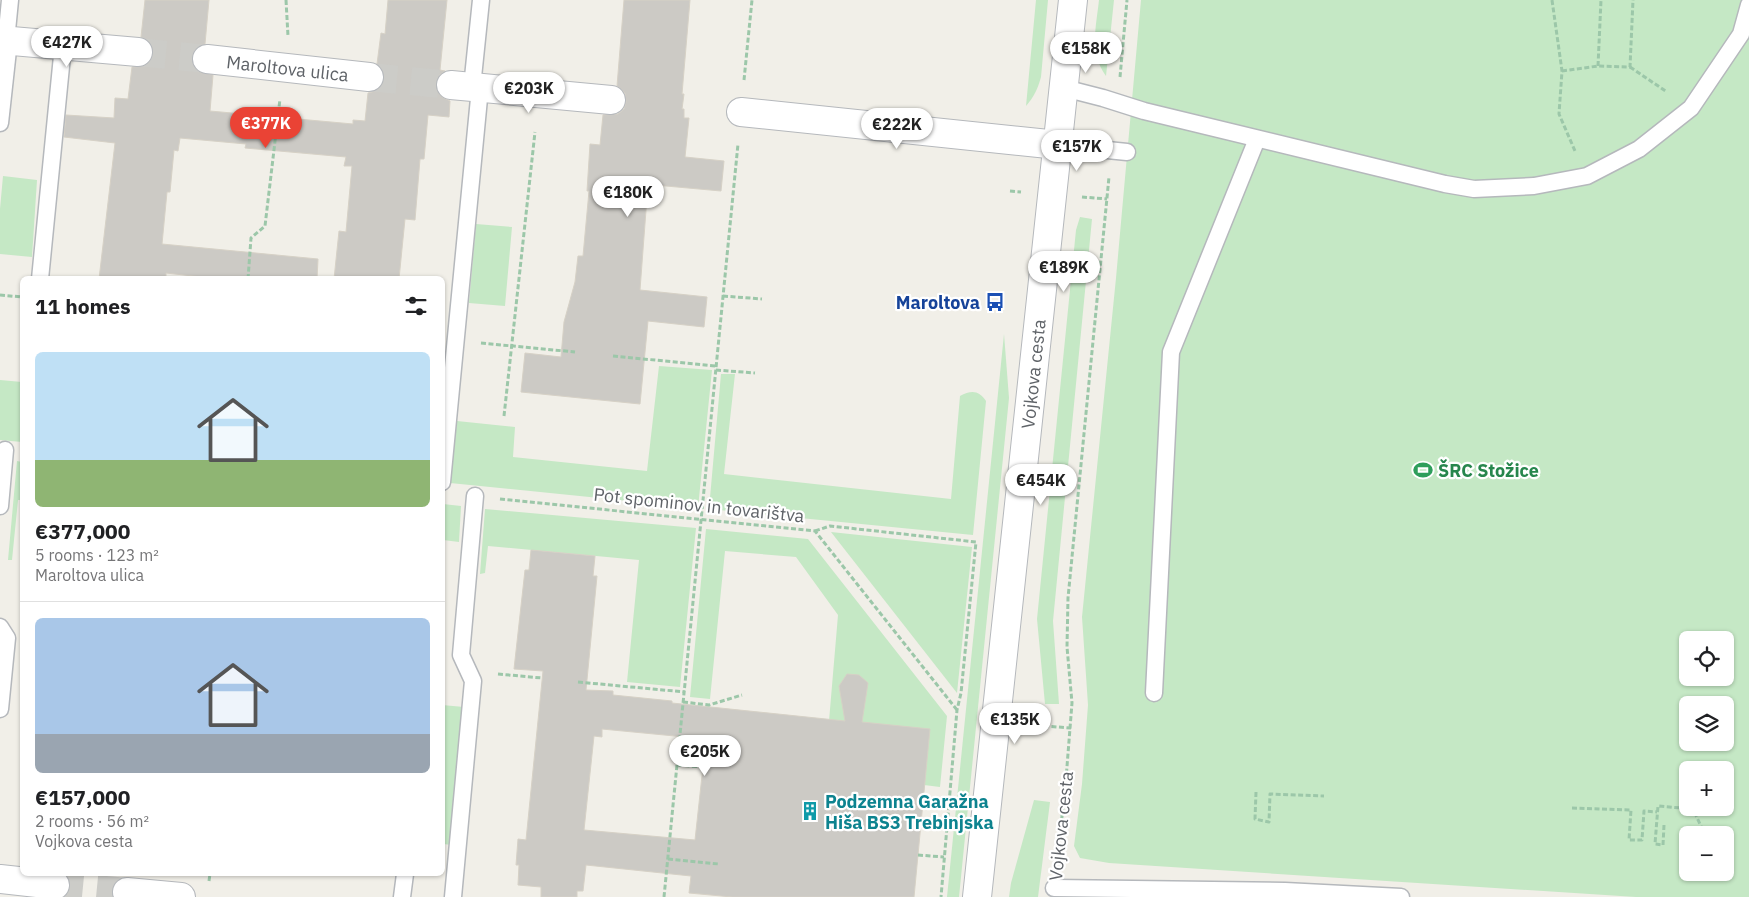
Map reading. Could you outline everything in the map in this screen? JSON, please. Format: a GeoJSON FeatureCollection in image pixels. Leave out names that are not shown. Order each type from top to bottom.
{"type":"FeatureCollection","features":[{"type":"Feature","properties":{"kind":"street","name":"Vojkova cesta"},"geometry":{"type":"LineString","coordinates":[[978,897],[1072,0]]}},
{"type":"Feature","properties":{"kind":"street"},"geometry":{"type":"LineString","coordinates":[[5,41],[138,52]]}},
{"type":"Feature","properties":{"kind":"street","name":"Maroltova ulica"},"geometry":{"type":"LineString","coordinates":[[207,59],[369,77]]}},
{"type":"Feature","properties":{"kind":"street"},"geometry":{"type":"LineString","coordinates":[[468,87],[611,100]]}},
{"type":"Feature","properties":{"kind":"street"},"geometry":{"type":"LineString","coordinates":[[741,112],[1058,145]]}},
{"type":"Feature","properties":{"kind":"street"},"geometry":{"type":"LineString","coordinates":[[0,879],[55,885]]}},
{"type":"Feature","properties":{"kind":"street"},"geometry":{"type":"LineString","coordinates":[[127,892],[181,897]]}},
{"type":"Feature","properties":{"kind":"lane"},"geometry":{"type":"LineString","coordinates":[[0,123],[5,41],[10,0]]}},
{"type":"Feature","properties":{"kind":"lane"},"geometry":{"type":"LineString","coordinates":[[445,452],[456,340],[468,87],[481,0]]}},
{"type":"Feature","properties":{"kind":"lane"},"geometry":{"type":"LineString","coordinates":[[1064,88],[1103,98],[1144,112],[1445,184],[1474,189],[1534,186],[1587,176],[1640,149],[1691,108],[1741,34],[1749,5]]}},
{"type":"Feature","properties":{"kind":"lane"},"geometry":{"type":"LineString","coordinates":[[40,276],[63,46]]}},
{"type":"Feature","properties":{"kind":"lane"},"geometry":{"type":"LineString","coordinates":[[1154,693],[1171,352],[1257,139]]}},
{"type":"Feature","properties":{"kind":"lane"},"geometry":{"type":"LineString","coordinates":[[1058,145],[1127,152]]}},
{"type":"Feature","properties":{"kind":"lane"},"geometry":{"type":"LineString","coordinates":[[0,506],[5,450]]}},
{"type":"Feature","properties":{"kind":"lane"},"geometry":{"type":"LineString","coordinates":[[453,897],[474,681],[461,655],[475,496]]}},
{"type":"Feature","properties":{"kind":"lane"},"geometry":{"type":"LineString","coordinates":[[0,627],[7,638],[0,709]]}},
{"type":"Feature","properties":{"kind":"lane"},"geometry":{"type":"LineString","coordinates":[[402,897],[405,876]]}},
{"type":"Feature","properties":{"kind":"lane"},"geometry":{"type":"LineString","coordinates":[[1054,888],[1284,890],[1401,897]]}},
{"type":"Feature","properties":{"kind":"path"},"geometry":{"type":"LineString","coordinates":[[664,897],[752,0]]}},
{"type":"Feature","properties":{"kind":"path"},"geometry":{"type":"LineString","coordinates":[[1119,81],[1127,0]]}},
{"type":"Feature","properties":{"kind":"path"},"geometry":{"type":"LineString","coordinates":[[1552,0],[1562,71],[1559,114],[1587,176]]}},
{"type":"Feature","properties":{"kind":"path"},"geometry":{"type":"LineString","coordinates":[[1598,66],[1601,0]]}},
{"type":"Feature","properties":{"kind":"path"},"geometry":{"type":"LineString","coordinates":[[1630,68],[1633,0]]}},
{"type":"Feature","properties":{"kind":"path"},"geometry":{"type":"LineString","coordinates":[[1562,71],[1598,66],[1630,68],[1691,108]]}},
{"type":"Feature","properties":{"kind":"path"},"geometry":{"type":"LineString","coordinates":[[248,276],[251,238],[265,226],[279,108],[286,68]]}},
{"type":"Feature","properties":{"kind":"path"},"geometry":{"type":"LineString","coordinates":[[504,416],[535,132]]}},
{"type":"Feature","properties":{"kind":"path","name":"Vojkova cesta"},"geometry":{"type":"LineString","coordinates":[[1054,888],[1072,703],[1067,647],[1068,598],[1108,187]]}},
{"type":"Feature","properties":{"kind":"path"},"geometry":{"type":"LineString","coordinates":[[0,295],[20,298]]}},
{"type":"Feature","properties":{"kind":"path"},"geometry":{"type":"LineString","coordinates":[[723,296],[762,299]]}},
{"type":"Feature","properties":{"kind":"path"},"geometry":{"type":"LineString","coordinates":[[456,340],[575,352]]}},
{"type":"Feature","properties":{"kind":"path"},"geometry":{"type":"LineString","coordinates":[[613,356],[755,373]]}},
{"type":"Feature","properties":{"kind":"path","name":"Pot spominov in tovarištva"},"geometry":{"type":"LineString","coordinates":[[475,496],[815,531],[956,710]]}},
{"type":"Feature","properties":{"kind":"path"},"geometry":{"type":"LineString","coordinates":[[815,531],[830,526],[976,542],[961,693],[956,710],[941,897]]}},
{"type":"Feature","properties":{"kind":"path"},"geometry":{"type":"LineString","coordinates":[[578,682],[684,692]]}},
{"type":"Feature","properties":{"kind":"path"},"geometry":{"type":"LineString","coordinates":[[683,702],[709,704],[742,695]]}},
{"type":"Feature","properties":{"kind":"path"},"geometry":{"type":"LineString","coordinates":[[1044,726],[1070,728]]}},
{"type":"Feature","properties":{"kind":"path"},"geometry":{"type":"LineString","coordinates":[[677,765],[702,767],[736,753]]}},
{"type":"Feature","properties":{"kind":"path"},"geometry":{"type":"LineString","coordinates":[[702,767],[703,758]]}},
{"type":"Feature","properties":{"kind":"path"},"geometry":{"type":"LineString","coordinates":[[1256,792],[1255,819],[1269,822],[1270,794],[1324,796]]}},
{"type":"Feature","properties":{"kind":"path"},"geometry":{"type":"LineString","coordinates":[[1664,825],[1663,845],[1655,844],[1658,806],[1693,809],[1701,826]]}},
{"type":"Feature","properties":{"kind":"path"},"geometry":{"type":"LineString","coordinates":[[1572,808],[1631,810],[1629,840],[1642,840],[1644,811],[1657,812]]}},
{"type":"Feature","properties":{"kind":"path"},"geometry":{"type":"LineString","coordinates":[[918,854],[944,857]]}},
{"type":"Feature","properties":{"kind":"path"},"geometry":{"type":"LineString","coordinates":[[668,859],[720,864]]}},
{"type":"Feature","properties":{"kind":"green space"},"geometry":{"type":"Polygon","coordinates":[[[1036,0],[1048,0],[1041,77],[1039,85],[1026,106],[1036,0]]]}},
{"type":"Feature","properties":{"kind":"green space"},"geometry":{"type":"Polygon","coordinates":[[[1099,0],[1114,0],[1106,76],[1097,58],[1095,40],[1099,0]]]}},
{"type":"Feature","properties":{"kind":"green space","name":"ŠRC Stožice"},"geometry":{"type":"Polygon","coordinates":[[[1141,0],[1749,0],[1749,897],[1636,897],[1109,863],[1080,858],[1074,846],[1082,784],[1088,705],[1082,617],[1116,278],[1141,0]]]}},
{"type":"Feature","properties":{"kind":"green space"},"geometry":{"type":"Polygon","coordinates":[[[3,176],[37,180],[32,257],[0,254],[0,209],[3,176]]]}},
{"type":"Feature","properties":{"kind":"green space"},"geometry":{"type":"Polygon","coordinates":[[[1080,217],[1092,219],[1053,621],[1059,704],[1045,704],[1037,619],[1076,230],[1080,217]]]}},
{"type":"Feature","properties":{"kind":"green space"},"geometry":{"type":"Polygon","coordinates":[[[476,224],[512,227],[505,306],[469,303],[476,224]]]}},
{"type":"Feature","properties":{"kind":"green space"},"geometry":{"type":"Polygon","coordinates":[[[1004,334],[1009,398],[959,897],[947,897],[1004,334]]]}},
{"type":"Feature","properties":{"kind":"green space"},"geometry":{"type":"Polygon","coordinates":[[[659,366],[712,370],[698,508],[450,483],[457,421],[515,427],[513,457],[647,471],[659,366]]]}},
{"type":"Feature","properties":{"kind":"green space"},"geometry":{"type":"Polygon","coordinates":[[[721,374],[735,374],[724,474],[951,499],[960,396],[971,392],[978,393],[986,401],[973,535],[709,509],[721,374]]]}},
{"type":"Feature","properties":{"kind":"green space"},"geometry":{"type":"Polygon","coordinates":[[[0,380],[20,382],[20,442],[0,440],[0,380]]]}},
{"type":"Feature","properties":{"kind":"green space"},"geometry":{"type":"Polygon","coordinates":[[[17,461],[20,462],[20,500],[18,500],[12,560],[8,560],[17,461]]]}},
{"type":"Feature","properties":{"kind":"green space"},"geometry":{"type":"Polygon","coordinates":[[[445,504],[461,506],[459,542],[445,540],[445,504]]]}},
{"type":"Feature","properties":{"kind":"green space"},"geometry":{"type":"Polygon","coordinates":[[[485,509],[696,528],[680,687],[627,682],[639,560],[488,546],[485,573],[480,574],[485,509]]]}},
{"type":"Feature","properties":{"kind":"green space"},"geometry":{"type":"Polygon","coordinates":[[[706,529],[808,539],[947,716],[940,787],[924,785],[829,721],[838,615],[796,557],[725,551],[710,699],[690,697],[706,529]]]}},
{"type":"Feature","properties":{"kind":"green space"},"geometry":{"type":"Polygon","coordinates":[[[831,532],[972,547],[957,693],[831,532]]]}},
{"type":"Feature","properties":{"kind":"green space"},"geometry":{"type":"Polygon","coordinates":[[[445,705],[464,707],[452,845],[445,844],[445,705]]]}},
{"type":"Feature","properties":{"kind":"green space"},"geometry":{"type":"Polygon","coordinates":[[[1034,800],[1050,802],[1038,897],[1009,897],[1011,883],[1034,800]]]}},
{"type":"Feature","properties":{"kind":"building"},"geometry":{"type":"Polygon","coordinates":[[[145,0],[209,0],[205,44],[195,49],[191,58],[193,66],[197,71],[213,75],[210,111],[353,124],[353,120],[365,121],[368,93],[376,91],[381,87],[384,79],[383,70],[377,64],[381,33],[385,34],[388,0],[447,0],[440,70],[445,71],[438,76],[435,84],[437,91],[442,97],[450,101],[449,117],[428,115],[424,159],[420,159],[415,220],[405,219],[399,276],[334,276],[339,231],[346,232],[352,166],[344,166],[346,157],[245,148],[246,144],[180,138],[178,151],[174,150],[170,192],[167,192],[162,244],[318,259],[317,276],[193,276],[166,273],[166,276],[99,276],[115,143],[64,137],[66,115],[114,118],[115,98],[128,99],[132,67],[145,66],[153,54],[152,45],[141,37],[145,0]]]}},
{"type":"Feature","properties":{"kind":"building"},"geometry":{"type":"Polygon","coordinates":[[[624,0],[690,0],[682,94],[684,94],[682,109],[684,109],[684,118],[689,118],[685,157],[724,161],[721,191],[655,185],[654,197],[647,197],[640,290],[707,297],[704,327],[648,321],[640,404],[521,392],[525,353],[561,357],[564,322],[575,282],[578,256],[583,256],[589,191],[587,191],[590,144],[600,145],[603,115],[618,114],[624,109],[626,102],[625,93],[617,86],[624,0]]]}},
{"type":"Feature","properties":{"kind":"building"},"geometry":{"type":"Polygon","coordinates":[[[531,550],[595,556],[593,576],[597,576],[586,690],[613,691],[613,695],[672,701],[672,703],[845,721],[839,686],[847,674],[859,675],[868,683],[862,722],[930,729],[914,897],[732,897],[689,893],[691,876],[586,865],[583,891],[577,891],[577,897],[541,897],[541,887],[518,885],[519,865],[516,865],[518,839],[526,840],[543,671],[514,669],[525,570],[529,570],[531,550]],[[602,729],[602,737],[594,736],[584,830],[695,840],[706,739],[602,729]]]}},
{"type":"Feature","properties":{"kind":"tunnel"},"geometry":{"type":"LineString","coordinates":[[138,52],[207,59]]}},
{"type":"Feature","properties":{"kind":"tunnel"},"geometry":{"type":"LineString","coordinates":[[369,77],[451,85]]}},
{"type":"Feature","properties":{"kind":"tunnel"},"geometry":{"type":"LineString","coordinates":[[55,885],[127,892]]}},
{"type":"Feature","properties":{"kind":"place","name":"Maroltova"},"geometry":{"type":"Point","coordinates":[995,302]}},
{"type":"Feature","properties":{"kind":"place","name":"ŠRC Stožice"},"geometry":{"type":"Point","coordinates":[1423,470]}},
{"type":"Feature","properties":{"kind":"place","name":"Podzemna Garažna Hiša BS3 Trebinjska"},"geometry":{"type":"Point","coordinates":[810,811]}}]}
